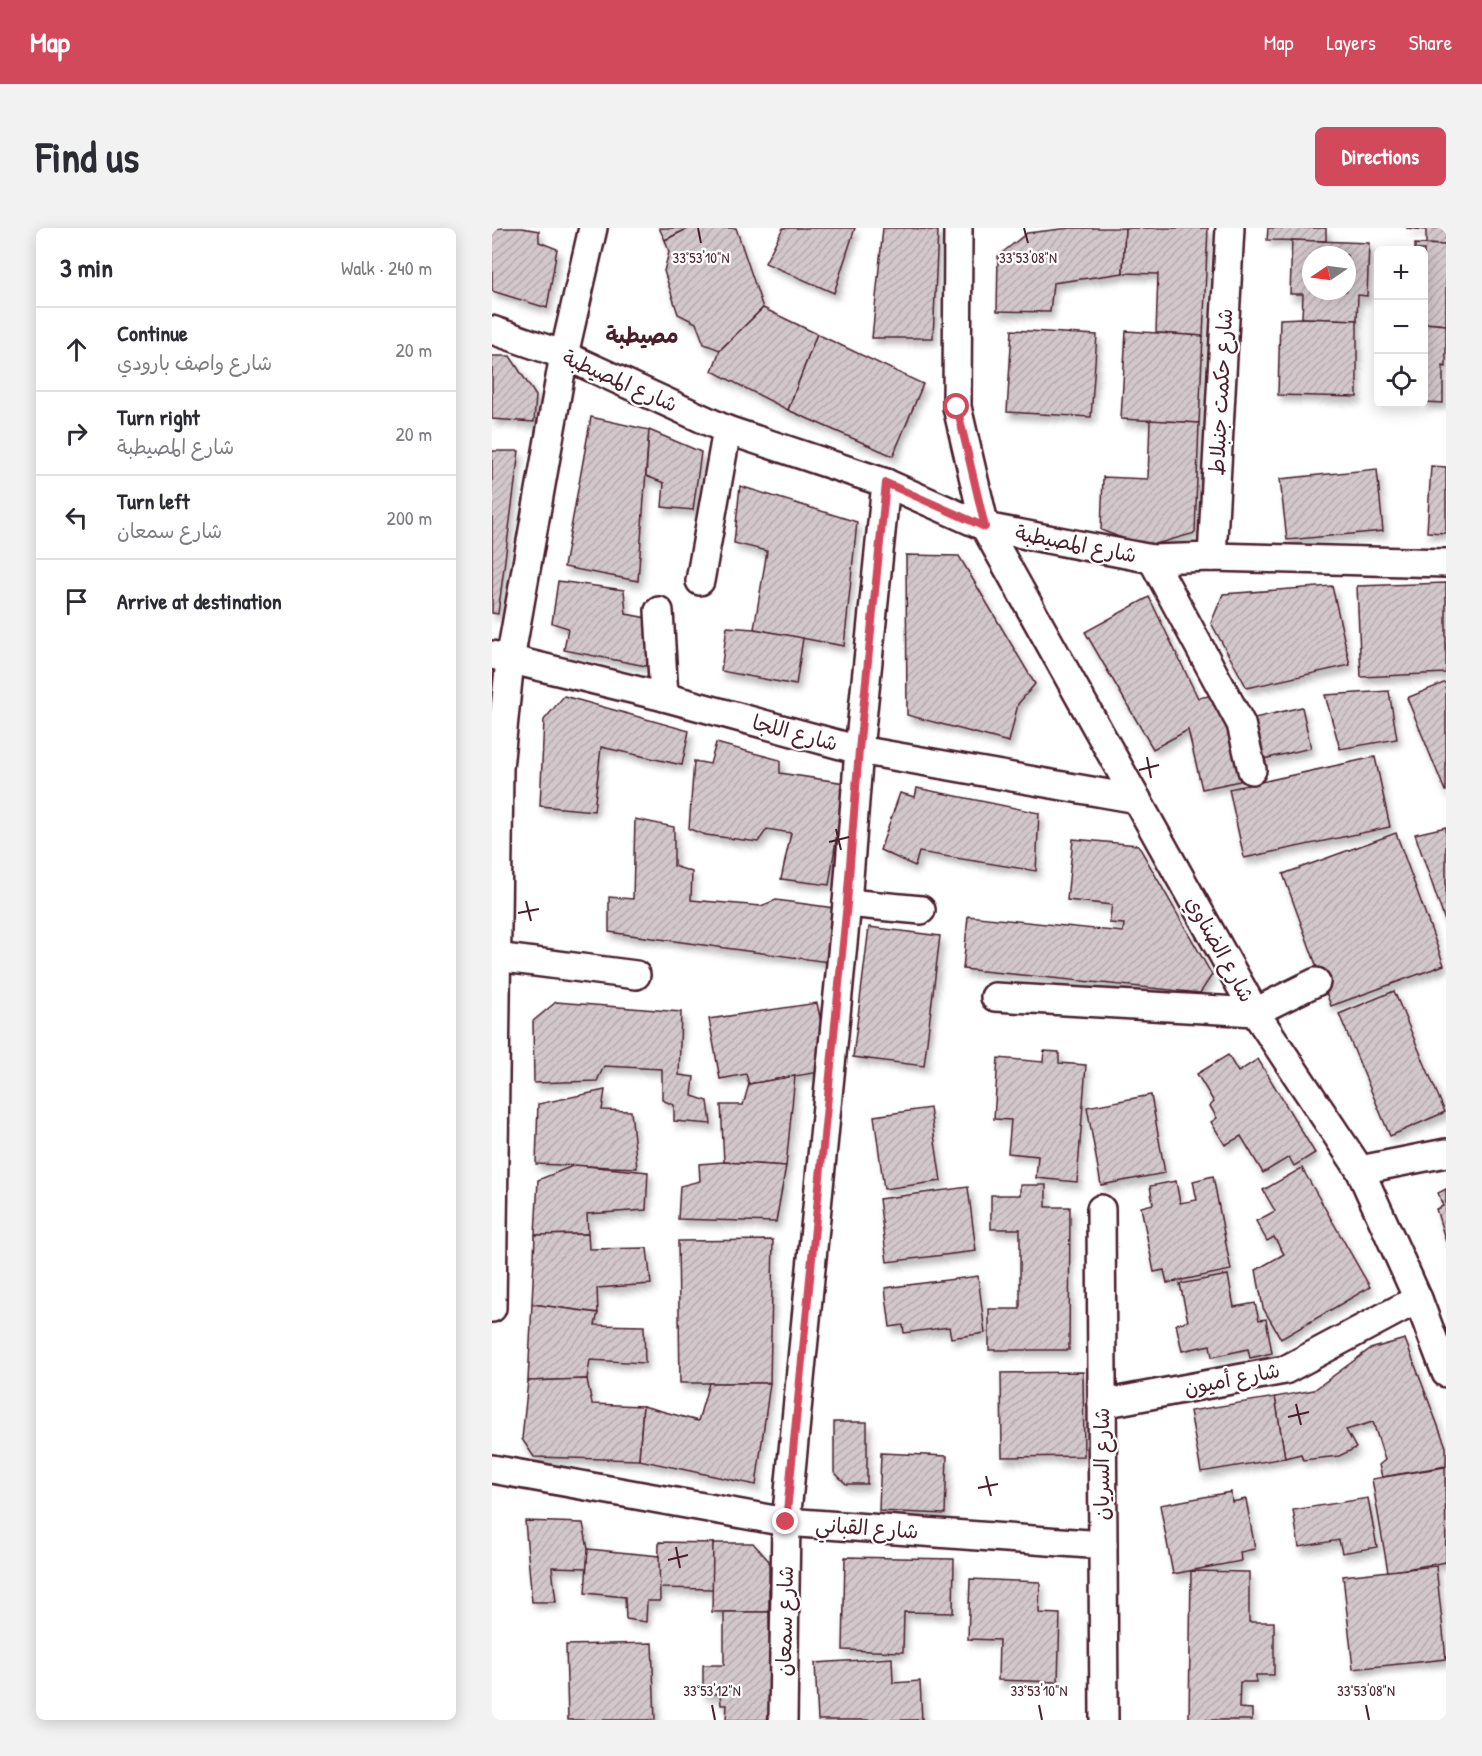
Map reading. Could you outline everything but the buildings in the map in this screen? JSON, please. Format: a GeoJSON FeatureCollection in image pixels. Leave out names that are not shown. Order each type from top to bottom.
{"type":"FeatureCollection","features":[{"type":"Feature","properties":{"kind":"street"},"geometry":{"type":"LineString","coordinates":[[492,1308],[496,768],[501,657],[593,228]]}},
{"type":"Feature","properties":{"kind":"street","name":"شارع الضناوي"},"geometry":{"type":"LineString","coordinates":[[958,228],[957,407],[985,527],[1255,1012],[1360,1170],[1418,1299],[1446,1373]]}},
{"type":"Feature","properties":{"kind":"street","name":"شارع حكمت جنبلاط"},"geometry":{"type":"LineString","coordinates":[[1212,557],[1230,228]]}},
{"type":"Feature","properties":{"kind":"street","name":"شارع المصيطبة"},"geometry":{"type":"LineString","coordinates":[[492,330],[564,355],[727,430],[886,483],[985,527],[1152,559],[1212,557],[1446,563]]}},
{"type":"Feature","properties":{"kind":"street"},"geometry":{"type":"LineString","coordinates":[[700,581],[727,430]]}},
{"type":"Feature","properties":{"kind":"street","name":"شارع سمعان"},"geometry":{"type":"LineString","coordinates":[[783,1720],[786,1522],[886,483]]}},
{"type":"Feature","properties":{"kind":"street"},"geometry":{"type":"LineString","coordinates":[[1152,559],[1241,724],[1252,770]]}},
{"type":"Feature","properties":{"kind":"street"},"geometry":{"type":"LineString","coordinates":[[659,611],[664,697]]}},
{"type":"Feature","properties":{"kind":"street","name":"شارع اللجا"},"geometry":{"type":"LineString","coordinates":[[501,657],[664,697],[859,750],[1137,799]]}},
{"type":"Feature","properties":{"kind":"street"},"geometry":{"type":"LineString","coordinates":[[847,903],[921,910]]}},
{"type":"Feature","properties":{"kind":"street"},"geometry":{"type":"LineString","coordinates":[[496,957],[636,975]]}},
{"type":"Feature","properties":{"kind":"street"},"geometry":{"type":"LineString","coordinates":[[995,997],[1255,1012],[1316,982]]}},
{"type":"Feature","properties":{"kind":"street"},"geometry":{"type":"LineString","coordinates":[[1360,1170],[1446,1154]]}},
{"type":"Feature","properties":{"kind":"street","name":"شارع السريان"},"geometry":{"type":"LineString","coordinates":[[1101,1209],[1104,1720]]}},
{"type":"Feature","properties":{"kind":"street","name":"شارع أميون"},"geometry":{"type":"LineString","coordinates":[[1102,1404],[1285,1370],[1418,1299]]}},
{"type":"Feature","properties":{"kind":"street","name":"شارع القباني"},"geometry":{"type":"LineString","coordinates":[[492,1469],[786,1522],[1103,1545]]}},
{"type":"Feature","properties":{"kind":"district","name":"مصيطبة"},"geometry":{"type":"Point","coordinates":[642,335]}},
{"type":"Feature","properties":{"kind":"route"},"geometry":{"type":"LineString","coordinates":[[786,1522],[886,483],[985,527],[957,407]]}}]}
